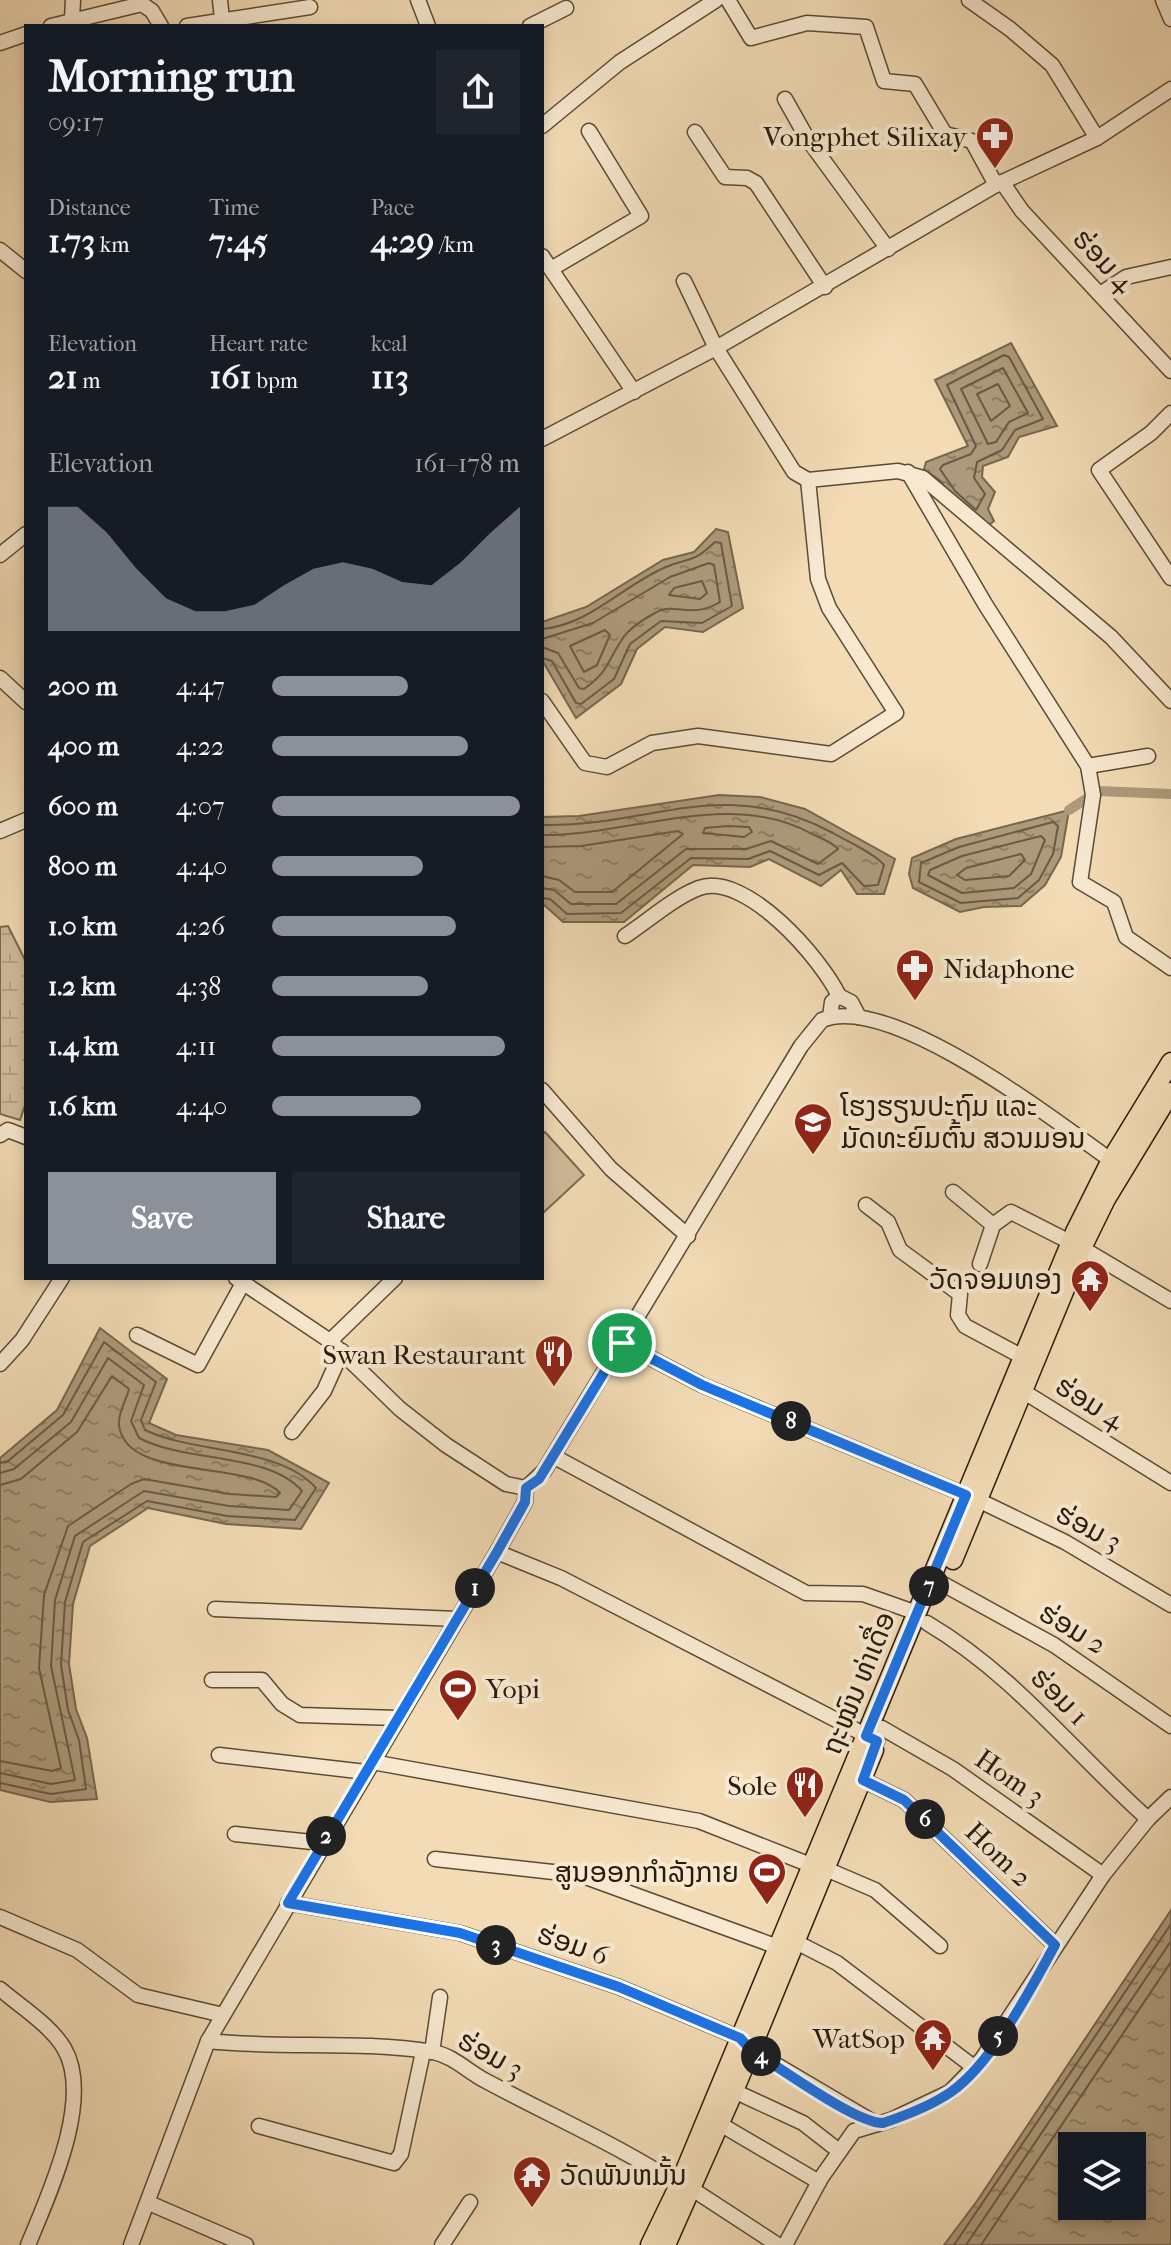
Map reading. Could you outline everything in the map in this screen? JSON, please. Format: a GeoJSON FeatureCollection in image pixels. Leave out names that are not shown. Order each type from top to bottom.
{"type":"FeatureCollection","features":[{"type":"Feature","properties":{"kind":"main road","name":"ຖະໝົນ ທ່າເດື່ອ"},"geometry":{"type":"LineString","coordinates":[[922,1618],[943,1584],[1021,1356],[1171,1062]]}},
{"type":"Feature","properties":{"kind":"main road","name":"ຖະໝົນ ທ່າເດື່ອ"},"geometry":{"type":"LineString","coordinates":[[1117,1165],[1171,1092]]}},
{"type":"Feature","properties":{"kind":"main road","name":"ຖະໝົນ ທ່າເດື່ອ"},"geometry":{"type":"LineString","coordinates":[[666,2245],[686,2187],[922,1618],[1021,1390],[1076,1245]]}},
{"type":"Feature","properties":{"kind":"main road","name":"ຖະໝົນ ທ່າເດື່ອ"},"geometry":{"type":"LineString","coordinates":[[819,1868],[863,1780],[875,1735]]}},
{"type":"Feature","properties":{"kind":"main road","name":"ຖະໝົນ ທ່າເດື່ອ"},"geometry":{"type":"LineString","coordinates":[[650,2245],[720,2124],[734,2091],[746,2044]]}},
{"type":"Feature","properties":{"kind":"street"},"geometry":{"type":"LineString","coordinates":[[72,19],[73,0]]}},
{"type":"Feature","properties":{"kind":"street"},"geometry":{"type":"LineString","coordinates":[[220,0],[222,19]]}},
{"type":"Feature","properties":{"kind":"street"},"geometry":{"type":"LineString","coordinates":[[418,0],[427,24]]}},
{"type":"Feature","properties":{"kind":"street"},"geometry":{"type":"LineString","coordinates":[[544,124],[620,62],[716,0]]}},
{"type":"Feature","properties":{"kind":"street","name":"ຮ່ອມ 4"},"geometry":{"type":"LineString","coordinates":[[728,0],[751,38],[807,23],[866,27],[884,81],[915,84],[946,136],[972,141],[999,184],[1022,211],[1171,371]]}},
{"type":"Feature","properties":{"kind":"street"},"geometry":{"type":"LineString","coordinates":[[969,0],[1052,65],[1097,138]]}},
{"type":"Feature","properties":{"kind":"street"},"geometry":{"type":"LineString","coordinates":[[1163,0],[1171,19]]}},
{"type":"Feature","properties":{"kind":"street"},"geometry":{"type":"LineString","coordinates":[[57,24],[142,2],[160,24]]}},
{"type":"Feature","properties":{"kind":"street"},"geometry":{"type":"LineString","coordinates":[[197,24],[310,7]]}},
{"type":"Feature","properties":{"kind":"street"},"geometry":{"type":"LineString","coordinates":[[534,24],[566,8]]}},
{"type":"Feature","properties":{"kind":"street"},"geometry":{"type":"LineString","coordinates":[[0,43],[24,35]]}},
{"type":"Feature","properties":{"kind":"street"},"geometry":{"type":"LineString","coordinates":[[544,438],[716,348],[999,184],[1097,138],[1171,89]]}},
{"type":"Feature","properties":{"kind":"street"},"geometry":{"type":"LineString","coordinates":[[785,99],[807,138],[888,249]]}},
{"type":"Feature","properties":{"kind":"street"},"geometry":{"type":"LineString","coordinates":[[551,269],[641,216],[589,131]]}},
{"type":"Feature","properties":{"kind":"street"},"geometry":{"type":"LineString","coordinates":[[695,132],[725,177],[747,178],[756,183],[825,287]]}},
{"type":"Feature","properties":{"kind":"street"},"geometry":{"type":"LineString","coordinates":[[1,251],[24,269]]}},
{"type":"Feature","properties":{"kind":"street"},"geometry":{"type":"LineString","coordinates":[[544,259],[634,392]]}},
{"type":"Feature","properties":{"kind":"street"},"geometry":{"type":"LineString","coordinates":[[1100,294],[1126,277],[1171,267]]}},
{"type":"Feature","properties":{"kind":"street"},"geometry":{"type":"LineString","coordinates":[[684,281],[716,348],[794,472],[808,480],[908,472],[923,478],[1111,637],[1171,701]]}},
{"type":"Feature","properties":{"kind":"street"},"geometry":{"type":"LineString","coordinates":[[1171,413],[1151,433],[1099,470],[1171,578]]}},
{"type":"Feature","properties":{"kind":"street"},"geometry":{"type":"LineString","coordinates":[[908,472],[985,604],[1088,766],[1093,795],[1080,882],[1114,902],[1126,937],[1171,968]]}},
{"type":"Feature","properties":{"kind":"street"},"geometry":{"type":"LineString","coordinates":[[544,704],[585,763],[607,767],[652,743],[698,736],[831,754],[895,715],[896,710],[829,608],[818,579],[808,480]]}},
{"type":"Feature","properties":{"kind":"street"},"geometry":{"type":"LineString","coordinates":[[0,555],[24,536]]}},
{"type":"Feature","properties":{"kind":"street"},"geometry":{"type":"LineString","coordinates":[[0,678],[24,700]]}},
{"type":"Feature","properties":{"kind":"street"},"geometry":{"type":"LineString","coordinates":[[1088,766],[1148,756]]}},
{"type":"Feature","properties":{"kind":"street"},"geometry":{"type":"LineString","coordinates":[[0,831],[24,821]]}},
{"type":"Feature","properties":{"kind":"street"},"geometry":{"type":"LineString","coordinates":[[625,936],[699,888],[722,885],[746,895],[781,924],[832,981],[839,996],[851,1002],[859,1017]]}},
{"type":"Feature","properties":{"kind":"street"},"geometry":{"type":"LineString","coordinates":[[830,1017],[832,1002],[839,996]]}},
{"type":"Feature","properties":{"kind":"street"},"geometry":{"type":"LineString","coordinates":[[137,1335],[198,1365],[240,1280],[336,1346],[400,1409],[446,1445],[506,1484],[526,1488],[539,1479],[815,1025],[830,1017],[859,1017],[911,1031],[941,1047],[1117,1165]]}},
{"type":"Feature","properties":{"kind":"street"},"geometry":{"type":"LineString","coordinates":[[544,1092],[611,1169],[688,1236]]}},
{"type":"Feature","properties":{"kind":"street"},"geometry":{"type":"LineString","coordinates":[[3,1131],[24,1136]]}},
{"type":"Feature","properties":{"kind":"street"},"geometry":{"type":"LineString","coordinates":[[953,1192],[993,1225]]}},
{"type":"Feature","properties":{"kind":"street"},"geometry":{"type":"LineString","coordinates":[[866,1205],[888,1222],[900,1250],[960,1294],[958,1315],[965,1326],[1021,1356]]}},
{"type":"Feature","properties":{"kind":"street"},"geometry":{"type":"LineString","coordinates":[[980,1264],[993,1225],[1011,1212],[1076,1245],[1171,1301]]}},
{"type":"Feature","properties":{"kind":"street"},"geometry":{"type":"LineString","coordinates":[[0,1364],[22,1340],[61,1280]]}},
{"type":"Feature","properties":{"kind":"street"},"geometry":{"type":"LineString","coordinates":[[292,1432],[324,1391],[336,1346],[393,1280]]}},
{"type":"Feature","properties":{"kind":"street","name":"ຮ່ອມ 3"},"geometry":{"type":"LineString","coordinates":[[622,1343],[702,1385],[972,1498],[1065,1542],[1171,1605]]}},
{"type":"Feature","properties":{"kind":"street","name":"ຮ່ອມ 4"},"geometry":{"type":"LineString","coordinates":[[1021,1390],[1170,1479]]}},
{"type":"Feature","properties":{"kind":"street","name":"ຮ່ອມ 1"},"geometry":{"type":"LineString","coordinates":[[553,1456],[806,1593],[863,1594],[922,1618],[1021,1691],[1148,1819]]}},
{"type":"Feature","properties":{"kind":"street"},"geometry":{"type":"LineString","coordinates":[[131,2245],[208,2041],[322,1843],[497,1552],[525,1502],[526,1488]]}},
{"type":"Feature","properties":{"kind":"street","name":"Hom 3"},"geometry":{"type":"LineString","coordinates":[[497,1552],[561,1578],[875,1735],[953,1769],[1103,1875]]}},
{"type":"Feature","properties":{"kind":"street","name":"ຮ່ອມ 2"},"geometry":{"type":"LineString","coordinates":[[943,1584],[1054,1645],[1171,1726]]}},
{"type":"Feature","properties":{"kind":"street"},"geometry":{"type":"LineString","coordinates":[[215,1609],[457,1619]]}},
{"type":"Feature","properties":{"kind":"street"},"geometry":{"type":"LineString","coordinates":[[212,1680],[262,1680],[282,1704],[300,1715],[398,1718]]}},
{"type":"Feature","properties":{"kind":"street"},"geometry":{"type":"LineString","coordinates":[[219,1755],[369,1767],[699,1821],[875,1890],[940,1946]]}},
{"type":"Feature","properties":{"kind":"street","name":"Hom 2"},"geometry":{"type":"LineString","coordinates":[[863,1780],[904,1800],[1055,1945]]}},
{"type":"Feature","properties":{"kind":"street"},"geometry":{"type":"LineString","coordinates":[[785,2245],[819,2182],[854,2131],[891,2120],[950,2092],[975,2068],[1103,1875],[1148,1819],[1171,1797]]}},
{"type":"Feature","properties":{"kind":"street"},"geometry":{"type":"LineString","coordinates":[[235,1834],[322,1843]]}},
{"type":"Feature","properties":{"kind":"street"},"geometry":{"type":"LineString","coordinates":[[435,1859],[580,1875],[837,1963],[975,2068]]}},
{"type":"Feature","properties":{"kind":"street","name":"ຮ່ອມ 6"},"geometry":{"type":"LineString","coordinates":[[288,1903],[460,1933],[619,1987],[746,2044],[875,2123]]}},
{"type":"Feature","properties":{"kind":"street"},"geometry":{"type":"LineString","coordinates":[[0,1917],[77,1950],[138,1995],[223,2015]]}},
{"type":"Feature","properties":{"kind":"street"},"geometry":{"type":"LineString","coordinates":[[0,1989],[57,2038],[71,2064],[73,2084],[54,2182],[28,2245]]}},
{"type":"Feature","properties":{"kind":"street"},"geometry":{"type":"LineString","coordinates":[[259,2126],[394,2163],[401,2154],[440,1997]]}},
{"type":"Feature","properties":{"kind":"street","name":"ຮ່ອມ 3"},"geometry":{"type":"LineString","coordinates":[[208,2041],[261,2047],[365,2046],[428,2052],[451,2058],[475,2076],[583,2133],[623,2149],[686,2187]]}},
{"type":"Feature","properties":{"kind":"street"},"geometry":{"type":"LineString","coordinates":[[734,2091],[803,2123],[839,2151]]}},
{"type":"Feature","properties":{"kind":"street"},"geometry":{"type":"LineString","coordinates":[[720,2124],[819,2182]]}},
{"type":"Feature","properties":{"kind":"street"},"geometry":{"type":"LineString","coordinates":[[686,2187],[778,2245]]}},
{"type":"Feature","properties":{"kind":"street"},"geometry":{"type":"LineString","coordinates":[[442,2245],[470,2202]]}},
{"type":"Feature","properties":{"kind":"street"},"geometry":{"type":"LineString","coordinates":[[149,2203],[246,2245]]}},
{"type":"Feature","properties":{"kind":"green space"},"geometry":{"type":"Polygon","coordinates":[[[8,926],[24,958],[24,1108],[20,1120],[0,1114],[0,927],[8,926]]]}},
{"type":"Feature","properties":{"kind":"green space"},"geometry":{"type":"Polygon","coordinates":[[[544,1133],[584,1175],[544,1212],[544,1133]]]}},
{"type":"Feature","properties":{"kind":"water"},"geometry":{"type":"Polygon","coordinates":[[[1011,343],[1057,426],[1019,437],[1008,457],[983,466],[982,477],[995,492],[988,509],[994,521],[984,529],[947,495],[942,482],[924,469],[926,462],[968,446],[935,380],[1011,343]]]}},
{"type":"Feature","properties":{"kind":"water"},"geometry":{"type":"Polygon","coordinates":[[[716,529],[728,532],[743,608],[703,632],[665,627],[637,649],[621,684],[576,718],[544,663],[544,621],[586,607],[663,560],[694,552],[716,529]]]}},
{"type":"Feature","properties":{"kind":"water"},"geometry":{"type":"Polygon","coordinates":[[[719,795],[760,797],[805,809],[895,859],[884,894],[857,894],[841,870],[821,886],[769,859],[750,867],[693,865],[624,922],[563,922],[544,905],[544,817],[579,816],[719,795]]]}},
{"type":"Feature","properties":{"kind":"water"},"geometry":{"type":"Polygon","coordinates":[[[1069,810],[1061,857],[1045,885],[1021,906],[984,907],[960,912],[913,888],[909,874],[912,858],[956,839],[1069,810]]]}},
{"type":"Feature","properties":{"kind":"water"},"geometry":{"type":"Polygon","coordinates":[[[100,1328],[167,1379],[149,1423],[176,1435],[268,1450],[329,1483],[301,1529],[226,1524],[148,1508],[90,1546],[73,1604],[69,1664],[76,1709],[87,1738],[97,1799],[50,1802],[0,1790],[0,1458],[57,1410],[100,1328]]]}},
{"type":"Feature","properties":{"kind":"water"},"geometry":{"type":"Polygon","coordinates":[[[1171,1910],[1171,2245],[944,2245],[977,2201],[1171,1910]]]}},
{"type":"Feature","properties":{"kind":"waterway"},"geometry":{"type":"LineString","coordinates":[[1098,791],[1171,794]]}},
{"type":"Feature","properties":{"kind":"waterway"},"geometry":{"type":"LineString","coordinates":[[1069,810],[1086,799]]}},
{"type":"Feature","properties":{"kind":"place","name":"Vongphet Silixay"},"geometry":{"type":"Point","coordinates":[995,170]}},
{"type":"Feature","properties":{"kind":"place","name":"Nidaphone"},"geometry":{"type":"Point","coordinates":[915,1002]}},
{"type":"Feature","properties":{"kind":"place","name":"ໂຮງຮຽນປະຖົມ ແລະ ມັດທະຍົມຕົ້ນ ສວນມອນ"},"geometry":{"type":"Point","coordinates":[813,1156]}},
{"type":"Feature","properties":{"kind":"place","name":"ວັດຈອມທອງ"},"geometry":{"type":"Point","coordinates":[1090,1313]}},
{"type":"Feature","properties":{"kind":"place","name":"Swan Restaurant"},"geometry":{"type":"Point","coordinates":[554,1388]}},
{"type":"Feature","properties":{"kind":"place","name":"Yopi"},"geometry":{"type":"Point","coordinates":[458,1722]}},
{"type":"Feature","properties":{"kind":"place","name":"Sole"},"geometry":{"type":"Point","coordinates":[805,1819]}},
{"type":"Feature","properties":{"kind":"place","name":"ສູນອອກກຳລັງກາຍ"},"geometry":{"type":"Point","coordinates":[767,1906]}},
{"type":"Feature","properties":{"kind":"place","name":"WatSop"},"geometry":{"type":"Point","coordinates":[933,2072]}},
{"type":"Feature","properties":{"kind":"place","name":"ວັດພັນຫມັ້ນ"},"geometry":{"type":"Point","coordinates":[532,2209]}},
{"type":"Feature","properties":{"kind":"route"},"geometry":{"type":"LineString","coordinates":[[622,1343],[702,1385],[966,1495],[866,1736],[877,1741],[863,1780],[904,1800],[1055,1945],[1035,1982],[975,2068],[950,2092],[883,2123],[875,2123],[834,2102],[751,2050],[740,2038],[619,1987],[460,1933],[288,1903],[497,1552],[525,1502],[526,1488],[539,1479],[622,1343]]}}]}
